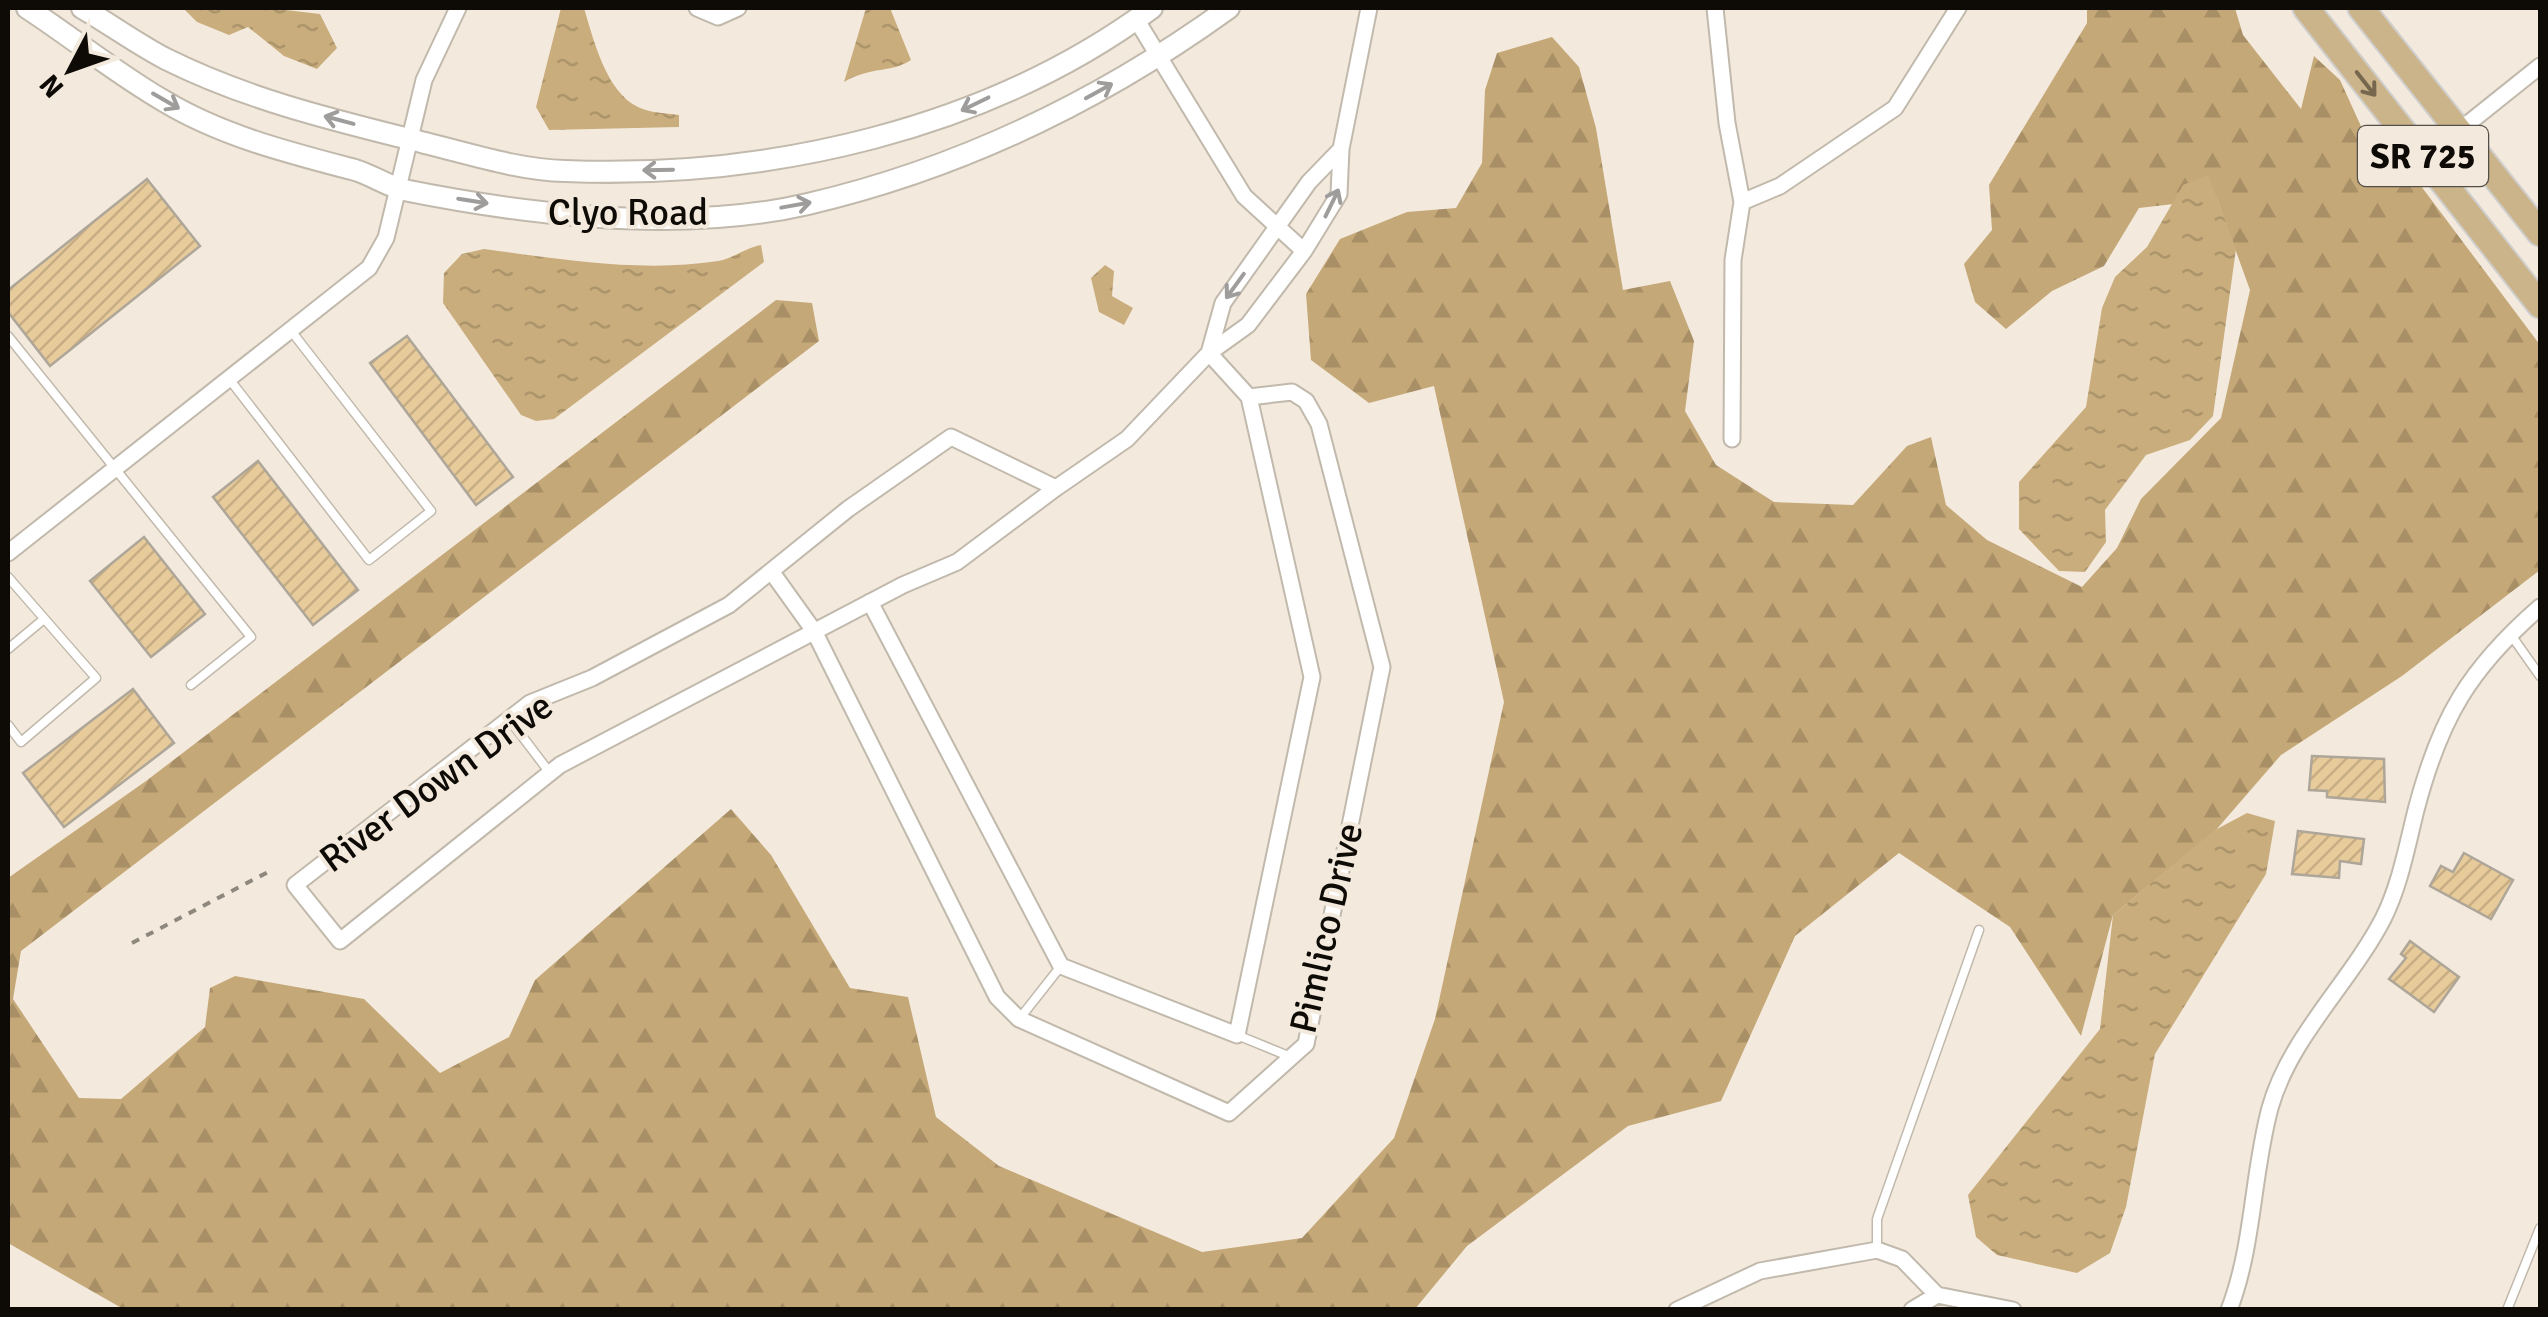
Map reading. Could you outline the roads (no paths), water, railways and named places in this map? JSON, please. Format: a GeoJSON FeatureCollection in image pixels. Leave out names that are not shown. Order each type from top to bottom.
{"type":"FeatureCollection","features":[{"type":"Feature","properties":{"kind":"main road","name":"SR 725"},"geometry":{"type":"LineString","coordinates":[[2306,8],[2540,305]]}},
{"type":"Feature","properties":{"kind":"main road","name":"SR 725"},"geometry":{"type":"LineString","coordinates":[[2362,8],[2540,233]]}},
{"type":"Feature","properties":{"kind":"street","name":"Clyo Road"},"geometry":{"type":"LineString","coordinates":[[27,8],[165,102],[241,136],[360,172],[398,189],[539,214],[702,215],[808,204],[964,155],[1029,129],[1158,60],[1229,8]]}},
{"type":"Feature","properties":{"kind":"street","name":"Clyo Road"},"geometry":{"type":"LineString","coordinates":[[82,8],[166,58],[274,104],[409,139],[562,172],[678,170],[825,151],[956,113],[1144,13]]}},
{"type":"Feature","properties":{"kind":"street"},"geometry":{"type":"LineString","coordinates":[[8,553],[369,268],[386,238],[424,80],[458,8]]}},
{"type":"Feature","properties":{"kind":"street"},"geometry":{"type":"LineString","coordinates":[[697,8],[718,16],[738,8]]}},
{"type":"Feature","properties":{"kind":"street","name":"River Down Drive"},"geometry":{"type":"LineString","coordinates":[[1056,488],[950,438],[848,510],[729,605],[592,678],[530,704],[295,886],[340,941],[550,773],[814,631],[957,562],[1127,438],[1209,353],[1248,325],[1304,251],[1339,194],[1341,149],[1368,8]]}},
{"type":"Feature","properties":{"kind":"street"},"geometry":{"type":"LineString","coordinates":[[1715,8],[1727,123],[1742,202],[1733,260],[1732,439]]}},
{"type":"Feature","properties":{"kind":"street"},"geometry":{"type":"LineString","coordinates":[[1742,202],[1780,186],[1895,108],[1958,8]]}},
{"type":"Feature","properties":{"kind":"street"},"geometry":{"type":"LineString","coordinates":[[1144,13],[1158,60],[1244,196],[1304,251]]}},
{"type":"Feature","properties":{"kind":"street"},"geometry":{"type":"LineString","coordinates":[[2425,158],[2540,66]]}},
{"type":"Feature","properties":{"kind":"street","name":"River Down Drive"},"geometry":{"type":"LineString","coordinates":[[1209,353],[1223,304],[1309,182],[1341,149]]}},
{"type":"Feature","properties":{"kind":"street","name":"Pimlico Drive"},"geometry":{"type":"LineString","coordinates":[[1061,966],[1237,1035],[1312,677],[1249,397],[1209,353]]}},
{"type":"Feature","properties":{"kind":"street","name":"Pimlico Drive"},"geometry":{"type":"LineString","coordinates":[[771,571],[814,631],[983,973],[1019,1019],[1230,1114],[1306,1044],[1382,668],[1319,424],[1306,401],[1292,392],[1249,397]]}},
{"type":"Feature","properties":{"kind":"street"},"geometry":{"type":"LineString","coordinates":[[870,602],[1061,966]]}},
{"type":"Feature","properties":{"kind":"street"},"geometry":{"type":"LineString","coordinates":[[2229,1310],[2246,1253],[2265,1132],[2280,1081],[2386,913],[2436,740],[2456,699],[2478,666],[2540,607]]}},
{"type":"Feature","properties":{"kind":"street"},"geometry":{"type":"LineString","coordinates":[[1677,1310],[1760,1270],[1877,1250],[1902,1259],[1937,1296],[2013,1310]]}},
{"type":"Feature","properties":{"kind":"street"},"geometry":{"type":"LineString","coordinates":[[1912,1310],[1937,1296]]}},
{"type":"Feature","properties":{"kind":"lane"},"geometry":{"type":"LineString","coordinates":[[230,380],[369,560],[432,511],[292,332]]}},
{"type":"Feature","properties":{"kind":"lane"},"geometry":{"type":"LineString","coordinates":[[8,336],[250,637],[191,685]]}},
{"type":"Feature","properties":{"kind":"lane"},"geometry":{"type":"LineString","coordinates":[[8,576],[96,678],[21,742],[8,724]]}},
{"type":"Feature","properties":{"kind":"lane"},"geometry":{"type":"LineString","coordinates":[[8,649],[44,619]]}},
{"type":"Feature","properties":{"kind":"lane"},"geometry":{"type":"LineString","coordinates":[[2510,634],[2540,676]]}},
{"type":"Feature","properties":{"kind":"lane"},"geometry":{"type":"LineString","coordinates":[[510,719],[550,773]]}},
{"type":"Feature","properties":{"kind":"lane"},"geometry":{"type":"LineString","coordinates":[[1877,1250],[1877,1219],[1978,930]]}},
{"type":"Feature","properties":{"kind":"lane"},"geometry":{"type":"LineString","coordinates":[[1019,1019],[1061,966]]}},
{"type":"Feature","properties":{"kind":"lane"},"geometry":{"type":"LineString","coordinates":[[1237,1035],[1292,1057]]}},
{"type":"Feature","properties":{"kind":"lane"},"geometry":{"type":"LineString","coordinates":[[2507,1310],[2540,1228]]}},
{"type":"Feature","properties":{"kind":"water"},"geometry":{"type":"Polygon","coordinates":[[[183,8],[269,8],[320,14],[337,48],[317,69],[284,56],[248,27],[229,35],[197,22],[183,8]]]}},
{"type":"Feature","properties":{"kind":"water"},"geometry":{"type":"Polygon","coordinates":[[[561,8],[584,8],[602,63],[627,100],[648,110],[679,115],[679,127],[549,130],[536,107],[561,8]]]}},
{"type":"Feature","properties":{"kind":"water"},"geometry":{"type":"Polygon","coordinates":[[[866,8],[890,8],[911,60],[844,82],[866,8]]]}},
{"type":"Feature","properties":{"kind":"water"},"geometry":{"type":"Polygon","coordinates":[[[2208,175],[2236,249],[2213,416],[2190,440],[2146,455],[2105,510],[2106,542],[2085,572],[2059,571],[2019,529],[2019,482],[2086,407],[2102,308],[2115,277],[2147,247],[2183,185],[2208,175]]]}},
{"type":"Feature","properties":{"kind":"water"},"geometry":{"type":"Polygon","coordinates":[[[761,245],[764,262],[554,419],[536,421],[521,415],[443,303],[444,273],[462,254],[484,249],[660,266],[718,261],[761,245]]]}},
{"type":"Feature","properties":{"kind":"water"},"geometry":{"type":"Polygon","coordinates":[[[1105,265],[1114,271],[1112,296],[1133,308],[1124,325],[1099,312],[1091,278],[1105,265]]]}},
{"type":"Feature","properties":{"kind":"water"},"geometry":{"type":"Polygon","coordinates":[[[2247,813],[2275,821],[2266,874],[2155,1054],[2126,1207],[2110,1253],[2077,1273],[1997,1255],[1976,1237],[1968,1195],[2100,1029],[2113,915],[2215,830],[2247,813]]]}}]}
